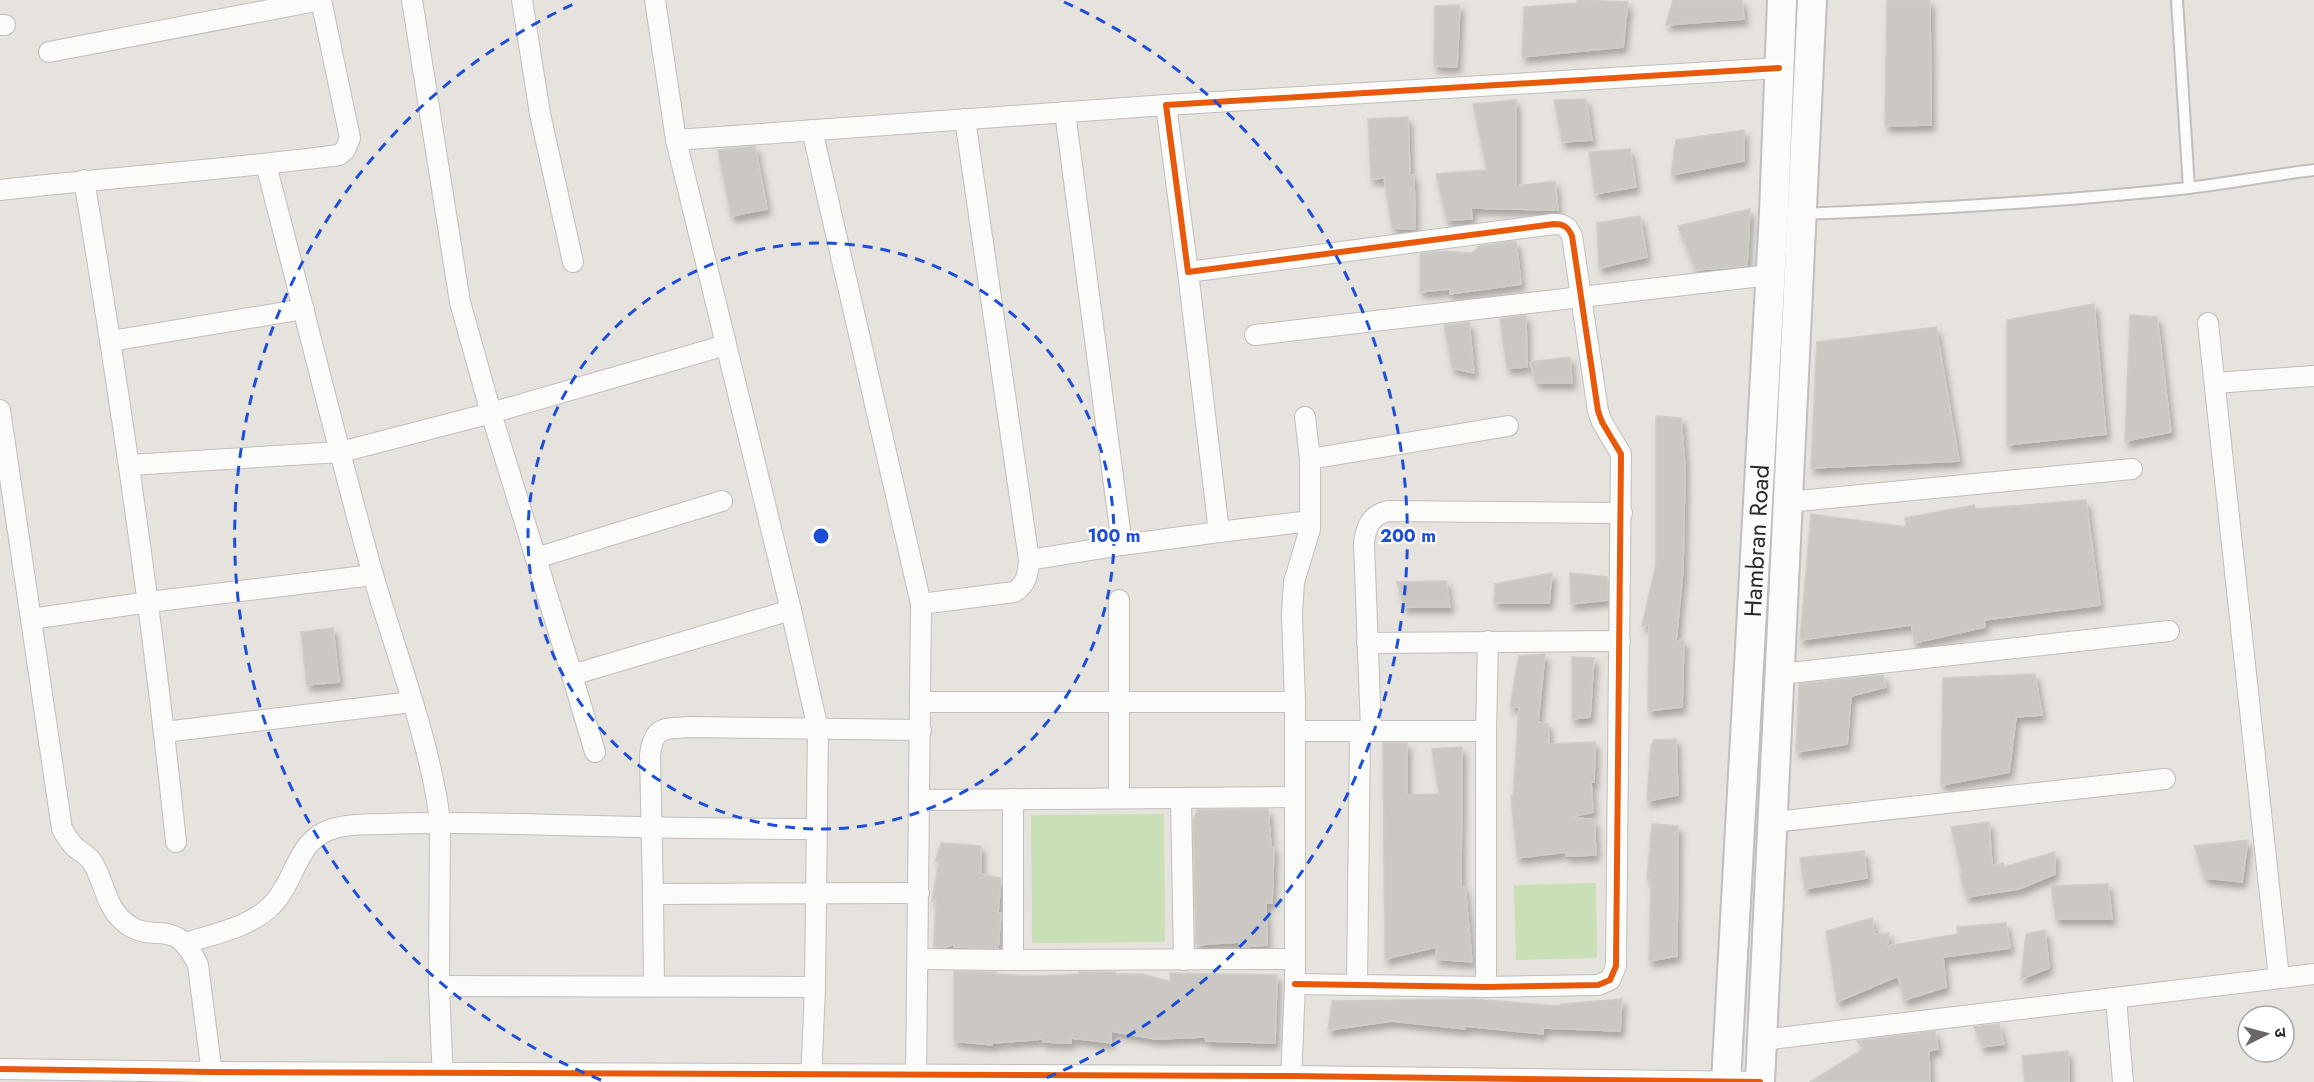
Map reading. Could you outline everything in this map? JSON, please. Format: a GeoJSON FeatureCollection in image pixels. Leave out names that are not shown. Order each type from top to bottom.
{"type":"FeatureCollection","features":[{"type":"Feature","properties":{"kind":"main road","name":"Hambran Road"},"geometry":{"type":"LineString","coordinates":[[1760,1082],[1788,502],[1788,214],[1779,68],[1782,0]]}},
{"type":"Feature","properties":{"kind":"main road","name":"Hambran Road"},"geometry":{"type":"LineString","coordinates":[[1726,1081],[1770,275],[1788,214],[1812,0]]}},
{"type":"Feature","properties":{"kind":"street"},"geometry":{"type":"LineString","coordinates":[[0,190],[84,180],[266,165],[339,155],[345,150],[350,138],[321,0],[49,52]]}},
{"type":"Feature","properties":{"kind":"street"},"geometry":{"type":"LineString","coordinates":[[412,0],[460,302],[491,413],[595,752]]}},
{"type":"Feature","properties":{"kind":"street"},"geometry":{"type":"LineString","coordinates":[[522,0],[540,114],[573,262]]}},
{"type":"Feature","properties":{"kind":"street"},"geometry":{"type":"LineString","coordinates":[[663,0],[655,0],[676,140],[792,610],[818,729],[815,987],[811,1078]]}},
{"type":"Feature","properties":{"kind":"street"},"geometry":{"type":"LineString","coordinates":[[676,140],[1166,105],[1779,68]]}},
{"type":"Feature","properties":{"kind":"street"},"geometry":{"type":"LineString","coordinates":[[1166,105],[1220,532]]}},
{"type":"Feature","properties":{"kind":"street"},"geometry":{"type":"LineString","coordinates":[[1065,112],[1122,545]]}},
{"type":"Feature","properties":{"kind":"street"},"geometry":{"type":"LineString","coordinates":[[921,604],[1014,592],[1026,581],[1029,560],[965,119]]}},
{"type":"Feature","properties":{"kind":"street"},"geometry":{"type":"LineString","coordinates":[[812,130],[921,604],[916,1079]]}},
{"type":"Feature","properties":{"kind":"street"},"geometry":{"type":"LineString","coordinates":[[266,165],[373,575],[412,702],[437,800],[440,821],[440,986],[443,1078]]}},
{"type":"Feature","properties":{"kind":"street"},"geometry":{"type":"LineString","coordinates":[[84,180],[111,341],[149,602],[176,842]]}},
{"type":"Feature","properties":{"kind":"street"},"geometry":{"type":"LineString","coordinates":[[1188,272],[1562,224],[1568,228],[1572,236],[1598,411],[1621,454],[1614,972],[1610,980],[1599,985],[1486,987],[1295,984]]}},
{"type":"Feature","properties":{"kind":"street"},"geometry":{"type":"LineString","coordinates":[[1256,336],[1770,275]]}},
{"type":"Feature","properties":{"kind":"street"},"geometry":{"type":"LineString","coordinates":[[111,341],[304,309]]}},
{"type":"Feature","properties":{"kind":"street"},"geometry":{"type":"LineString","coordinates":[[2208,323],[2279,978]]}},
{"type":"Feature","properties":{"kind":"street"},"geometry":{"type":"LineString","coordinates":[[129,465],[341,452],[491,413],[726,345]]}},
{"type":"Feature","properties":{"kind":"street"},"geometry":{"type":"LineString","coordinates":[[2215,383],[2314,376]]}},
{"type":"Feature","properties":{"kind":"street"},"geometry":{"type":"LineString","coordinates":[[0,410],[62,829],[76,848],[92,861],[110,902],[120,918],[136,930],[167,933],[177,936],[186,943],[198,965],[212,1077]]}},
{"type":"Feature","properties":{"kind":"street"},"geometry":{"type":"LineString","coordinates":[[1291,1079],[1295,984],[1293,594],[1308,540],[1310,521],[1310,459],[1305,417]]}},
{"type":"Feature","properties":{"kind":"street"},"geometry":{"type":"LineString","coordinates":[[1310,459],[1508,426]]}},
{"type":"Feature","properties":{"kind":"street"},"geometry":{"type":"LineString","coordinates":[[1788,502],[2132,469]]}},
{"type":"Feature","properties":{"kind":"street"},"geometry":{"type":"LineString","coordinates":[[536,558],[722,501]]}},
{"type":"Feature","properties":{"kind":"street"},"geometry":{"type":"LineString","coordinates":[[1357,985],[1366,731],[1367,643],[1364,543],[1369,522],[1379,513],[1388,511],[1622,513]]}},
{"type":"Feature","properties":{"kind":"street"},"geometry":{"type":"LineString","coordinates":[[1029,560],[1122,545],[1310,521]]}},
{"type":"Feature","properties":{"kind":"street"},"geometry":{"type":"LineString","coordinates":[[31,619],[149,602],[373,575]]}},
{"type":"Feature","properties":{"kind":"street"},"geometry":{"type":"LineString","coordinates":[[1119,600],[1121,702],[1119,798]]}},
{"type":"Feature","properties":{"kind":"street"},"geometry":{"type":"LineString","coordinates":[[572,675],[792,610]]}},
{"type":"Feature","properties":{"kind":"street"},"geometry":{"type":"LineString","coordinates":[[1781,674],[2169,631]]}},
{"type":"Feature","properties":{"kind":"street"},"geometry":{"type":"LineString","coordinates":[[1486,987],[1488,641]]}},
{"type":"Feature","properties":{"kind":"street"},"geometry":{"type":"LineString","coordinates":[[1367,643],[1620,641]]}},
{"type":"Feature","properties":{"kind":"street"},"geometry":{"type":"LineString","coordinates":[[165,732],[412,702]]}},
{"type":"Feature","properties":{"kind":"street"},"geometry":{"type":"LineString","coordinates":[[920,702],[1295,702]]}},
{"type":"Feature","properties":{"kind":"street"},"geometry":{"type":"LineString","coordinates":[[654,986],[650,755],[653,739],[658,732],[668,728],[690,727],[921,730]]}},
{"type":"Feature","properties":{"kind":"street"},"geometry":{"type":"LineString","coordinates":[[1295,731],[1486,731]]}},
{"type":"Feature","properties":{"kind":"street"},"geometry":{"type":"LineString","coordinates":[[1774,822],[2165,778]]}},
{"type":"Feature","properties":{"kind":"street"},"geometry":{"type":"LineString","coordinates":[[920,800],[1295,797]]}},
{"type":"Feature","properties":{"kind":"street"},"geometry":{"type":"LineString","coordinates":[[1181,798],[1184,960]]}},
{"type":"Feature","properties":{"kind":"street"},"geometry":{"type":"LineString","coordinates":[[1013,799],[1013,960]]}},
{"type":"Feature","properties":{"kind":"street"},"geometry":{"type":"LineString","coordinates":[[186,943],[258,917],[273,905],[284,890],[305,848],[318,834],[334,828],[440,821],[651,828],[817,829]]}},
{"type":"Feature","properties":{"kind":"street"},"geometry":{"type":"LineString","coordinates":[[652,894],[919,893]]}},
{"type":"Feature","properties":{"kind":"street"},"geometry":{"type":"LineString","coordinates":[[918,959],[1295,959]]}},
{"type":"Feature","properties":{"kind":"street"},"geometry":{"type":"LineString","coordinates":[[1762,1040],[2314,974]]}},
{"type":"Feature","properties":{"kind":"street"},"geometry":{"type":"LineString","coordinates":[[440,986],[815,987]]}},
{"type":"Feature","properties":{"kind":"street"},"geometry":{"type":"LineString","coordinates":[[2116,998],[2123,1082]]}},
{"type":"Feature","properties":{"kind":"street"},"geometry":{"type":"LineString","coordinates":[[0,1069],[212,1077],[1760,1082]]}},
{"type":"Feature","properties":{"kind":"lane"},"geometry":{"type":"LineString","coordinates":[[2178,0],[2189,188]]}},
{"type":"Feature","properties":{"kind":"lane"},"geometry":{"type":"LineString","coordinates":[[1788,214],[1996,204],[2189,188],[2313,172]]}},
{"type":"Feature","properties":{"kind":"green space"},"geometry":{"type":"Polygon","coordinates":[[[1164,814],[1165,942],[1032,943],[1031,815],[1164,814]]]}},
{"type":"Feature","properties":{"kind":"green space"},"geometry":{"type":"Polygon","coordinates":[[[1596,883],[1597,958],[1516,960],[1514,885],[1596,883]]]}},
{"type":"Feature","properties":{"kind":"building"},"geometry":{"type":"Polygon","coordinates":[[[1577,0],[1628,2],[1623,47],[1522,57],[1524,7],[1577,3],[1577,0]]]}},
{"type":"Feature","properties":{"kind":"building"},"geometry":{"type":"Polygon","coordinates":[[[1673,0],[1742,0],[1744,19],[1666,25],[1673,0]]]}},
{"type":"Feature","properties":{"kind":"building"},"geometry":{"type":"Polygon","coordinates":[[[1887,0],[1930,0],[1931,125],[1885,126],[1887,0]]]}},
{"type":"Feature","properties":{"kind":"building"},"geometry":{"type":"Polygon","coordinates":[[[1460,5],[1457,67],[1434,66],[1435,6],[1460,5]]]}},
{"type":"Feature","properties":{"kind":"building"},"geometry":{"type":"Polygon","coordinates":[[[1586,99],[1592,140],[1562,142],[1554,100],[1586,99]]]}},
{"type":"Feature","properties":{"kind":"building"},"geometry":{"type":"Polygon","coordinates":[[[1516,100],[1516,186],[1555,181],[1558,210],[1471,208],[1472,219],[1447,220],[1436,174],[1487,170],[1473,104],[1516,100]]]}},
{"type":"Feature","properties":{"kind":"building"},"geometry":{"type":"Polygon","coordinates":[[[1408,117],[1410,175],[1414,175],[1415,229],[1392,228],[1384,178],[1371,179],[1368,119],[1408,117]]]}},
{"type":"Feature","properties":{"kind":"building"},"geometry":{"type":"Polygon","coordinates":[[[1744,130],[1744,161],[1671,175],[1676,140],[1744,130]]]}},
{"type":"Feature","properties":{"kind":"building"},"geometry":{"type":"Polygon","coordinates":[[[755,146],[767,209],[731,216],[718,150],[755,146]]]}},
{"type":"Feature","properties":{"kind":"building"},"geometry":{"type":"Polygon","coordinates":[[[1630,149],[1636,187],[1595,194],[1589,152],[1630,149]]]}},
{"type":"Feature","properties":{"kind":"building"},"geometry":{"type":"Polygon","coordinates":[[[1750,209],[1747,266],[1696,270],[1678,226],[1750,209]]]}},
{"type":"Feature","properties":{"kind":"building"},"geometry":{"type":"Polygon","coordinates":[[[1640,216],[1647,257],[1599,268],[1597,223],[1640,216]]]}},
{"type":"Feature","properties":{"kind":"building"},"geometry":{"type":"Polygon","coordinates":[[[1516,241],[1521,284],[1450,294],[1450,289],[1420,292],[1420,254],[1440,251],[1472,253],[1479,246],[1516,241]]]}},
{"type":"Feature","properties":{"kind":"building"},"geometry":{"type":"Polygon","coordinates":[[[2094,304],[2106,434],[2007,445],[2007,320],[2094,304]]]}},
{"type":"Feature","properties":{"kind":"building"},"geometry":{"type":"Polygon","coordinates":[[[1526,315],[1527,367],[1507,368],[1500,319],[1526,315]]]}},
{"type":"Feature","properties":{"kind":"building"},"geometry":{"type":"Polygon","coordinates":[[[2130,315],[2157,317],[2171,432],[2125,441],[2130,315]]]}},
{"type":"Feature","properties":{"kind":"building"},"geometry":{"type":"Polygon","coordinates":[[[1469,322],[1474,373],[1452,368],[1444,325],[1469,322]]]}},
{"type":"Feature","properties":{"kind":"building"},"geometry":{"type":"Polygon","coordinates":[[[1936,327],[1959,461],[1811,468],[1817,342],[1936,327]]]}},
{"type":"Feature","properties":{"kind":"building"},"geometry":{"type":"Polygon","coordinates":[[[1570,357],[1572,383],[1536,383],[1530,362],[1570,357]]]}},
{"type":"Feature","properties":{"kind":"building"},"geometry":{"type":"Polygon","coordinates":[[[1656,416],[1681,418],[1685,467],[1683,570],[1676,641],[1684,640],[1682,707],[1648,711],[1649,625],[1642,626],[1656,564],[1656,416]]]}},
{"type":"Feature","properties":{"kind":"building"},"geometry":{"type":"Polygon","coordinates":[[[2086,500],[2100,605],[1984,620],[1985,627],[1914,643],[1912,625],[1800,640],[1811,514],[1906,527],[1905,518],[1974,505],[1975,509],[2086,500]]]}},
{"type":"Feature","properties":{"kind":"building"},"geometry":{"type":"Polygon","coordinates":[[[1552,573],[1549,603],[1494,603],[1495,584],[1552,573]]]}},
{"type":"Feature","properties":{"kind":"building"},"geometry":{"type":"Polygon","coordinates":[[[1570,573],[1607,577],[1608,600],[1571,604],[1570,573]]]}},
{"type":"Feature","properties":{"kind":"building"},"geometry":{"type":"Polygon","coordinates":[[[1446,581],[1450,607],[1404,607],[1397,582],[1446,581]]]}},
{"type":"Feature","properties":{"kind":"building"},"geometry":{"type":"Polygon","coordinates":[[[333,628],[339,682],[307,685],[301,632],[333,628]]]}},
{"type":"Feature","properties":{"kind":"building"},"geometry":{"type":"Polygon","coordinates":[[[1545,654],[1538,722],[1548,724],[1549,744],[1595,742],[1594,782],[1591,782],[1593,812],[1571,817],[1594,820],[1596,855],[1566,856],[1567,852],[1517,858],[1511,796],[1513,796],[1519,707],[1510,707],[1519,656],[1545,654]]]}},
{"type":"Feature","properties":{"kind":"building"},"geometry":{"type":"Polygon","coordinates":[[[1572,657],[1594,658],[1590,717],[1572,719],[1572,657]]]}},
{"type":"Feature","properties":{"kind":"building"},"geometry":{"type":"Polygon","coordinates":[[[2035,674],[2042,715],[2016,717],[2009,772],[1941,785],[1943,678],[2035,674]]]}},
{"type":"Feature","properties":{"kind":"building"},"geometry":{"type":"Polygon","coordinates":[[[1883,675],[1886,687],[1851,696],[1847,744],[1796,752],[1799,684],[1883,675]]]}},
{"type":"Feature","properties":{"kind":"building"},"geometry":{"type":"Polygon","coordinates":[[[1676,739],[1678,795],[1647,801],[1651,746],[1654,740],[1676,739]]]}},
{"type":"Feature","properties":{"kind":"building"},"geometry":{"type":"Polygon","coordinates":[[[1383,743],[1407,743],[1407,795],[1439,794],[1432,749],[1462,747],[1461,888],[1465,887],[1472,962],[1436,959],[1436,947],[1385,959],[1383,743]]]}},
{"type":"Feature","properties":{"kind":"building"},"geometry":{"type":"Polygon","coordinates":[[[1268,809],[1271,847],[1274,847],[1272,903],[1266,903],[1267,945],[1240,947],[1239,942],[1196,945],[1193,821],[1197,810],[1268,809]]]}},
{"type":"Feature","properties":{"kind":"building"},"geometry":{"type":"Polygon","coordinates":[[[1989,822],[1992,866],[2003,863],[2004,867],[2055,852],[2055,874],[2019,889],[1967,897],[1960,875],[1962,875],[1951,827],[1989,822]]]}},
{"type":"Feature","properties":{"kind":"building"},"geometry":{"type":"Polygon","coordinates":[[[1652,824],[1678,826],[1677,956],[1649,961],[1651,879],[1647,879],[1652,824]]]}},
{"type":"Feature","properties":{"kind":"building"},"geometry":{"type":"Polygon","coordinates":[[[2248,840],[2242,882],[2205,878],[2194,846],[2248,840]]]}},
{"type":"Feature","properties":{"kind":"building"},"geometry":{"type":"Polygon","coordinates":[[[941,843],[981,846],[981,874],[1001,878],[998,948],[954,947],[954,944],[934,947],[936,900],[932,901],[939,862],[935,862],[941,843]]]}},
{"type":"Feature","properties":{"kind":"building"},"geometry":{"type":"Polygon","coordinates":[[[1864,851],[1867,878],[1805,889],[1800,858],[1864,851]]]}},
{"type":"Feature","properties":{"kind":"building"},"geometry":{"type":"Polygon","coordinates":[[[2108,884],[2112,919],[2056,919],[2051,886],[2108,884]]]}},
{"type":"Feature","properties":{"kind":"building"},"geometry":{"type":"Polygon","coordinates":[[[1872,918],[1874,934],[1889,933],[1887,946],[1958,934],[1957,927],[2006,923],[2010,948],[1943,957],[1946,987],[1904,1000],[1898,976],[1837,1002],[1826,931],[1872,918]]]}},
{"type":"Feature","properties":{"kind":"building"},"geometry":{"type":"Polygon","coordinates":[[[2045,930],[2049,968],[2021,979],[2026,934],[2045,930]]]}},
{"type":"Feature","properties":{"kind":"building"},"geometry":{"type":"Polygon","coordinates":[[[954,971],[1036,976],[1079,974],[1079,972],[1115,972],[1116,974],[1142,974],[1171,982],[1170,973],[1277,975],[1275,1043],[1206,1041],[1205,1037],[1156,1039],[1111,1031],[1111,1043],[1071,1038],[1071,1043],[1043,1042],[1043,1039],[992,1043],[992,1045],[954,1041],[954,971]]]}},
{"type":"Feature","properties":{"kind":"building"},"geometry":{"type":"Polygon","coordinates":[[[1472,999],[1559,1006],[1622,999],[1620,1031],[1543,1028],[1543,1034],[1392,1021],[1328,1030],[1332,1001],[1472,999]]]}},
{"type":"Feature","properties":{"kind":"building"},"geometry":{"type":"Polygon","coordinates":[[[1999,1024],[2004,1044],[1982,1047],[1974,1027],[1999,1024]]]}},
{"type":"Feature","properties":{"kind":"building"},"geometry":{"type":"Polygon","coordinates":[[[1935,1031],[1938,1049],[1929,1051],[1930,1082],[1810,1082],[1863,1049],[1857,1041],[1935,1031]]]}},
{"type":"Feature","properties":{"kind":"building"},"geometry":{"type":"Polygon","coordinates":[[[2068,1051],[2069,1082],[2025,1082],[2022,1056],[2068,1051]]]}},
{"type":"Feature","properties":{"kind":"cycle path"},"geometry":{"type":"LineString","coordinates":[[1295,984],[1486,987],[1598,985],[1610,980],[1616,966],[1621,454],[1598,411],[1572,236],[1569,230],[1554,224],[1188,272],[1166,105],[1779,68]]}},
{"type":"Feature","properties":{"kind":"cycle path"},"geometry":{"type":"LineString","coordinates":[[0,1069],[212,1072],[1291,1076],[1760,1082]]}}]}
